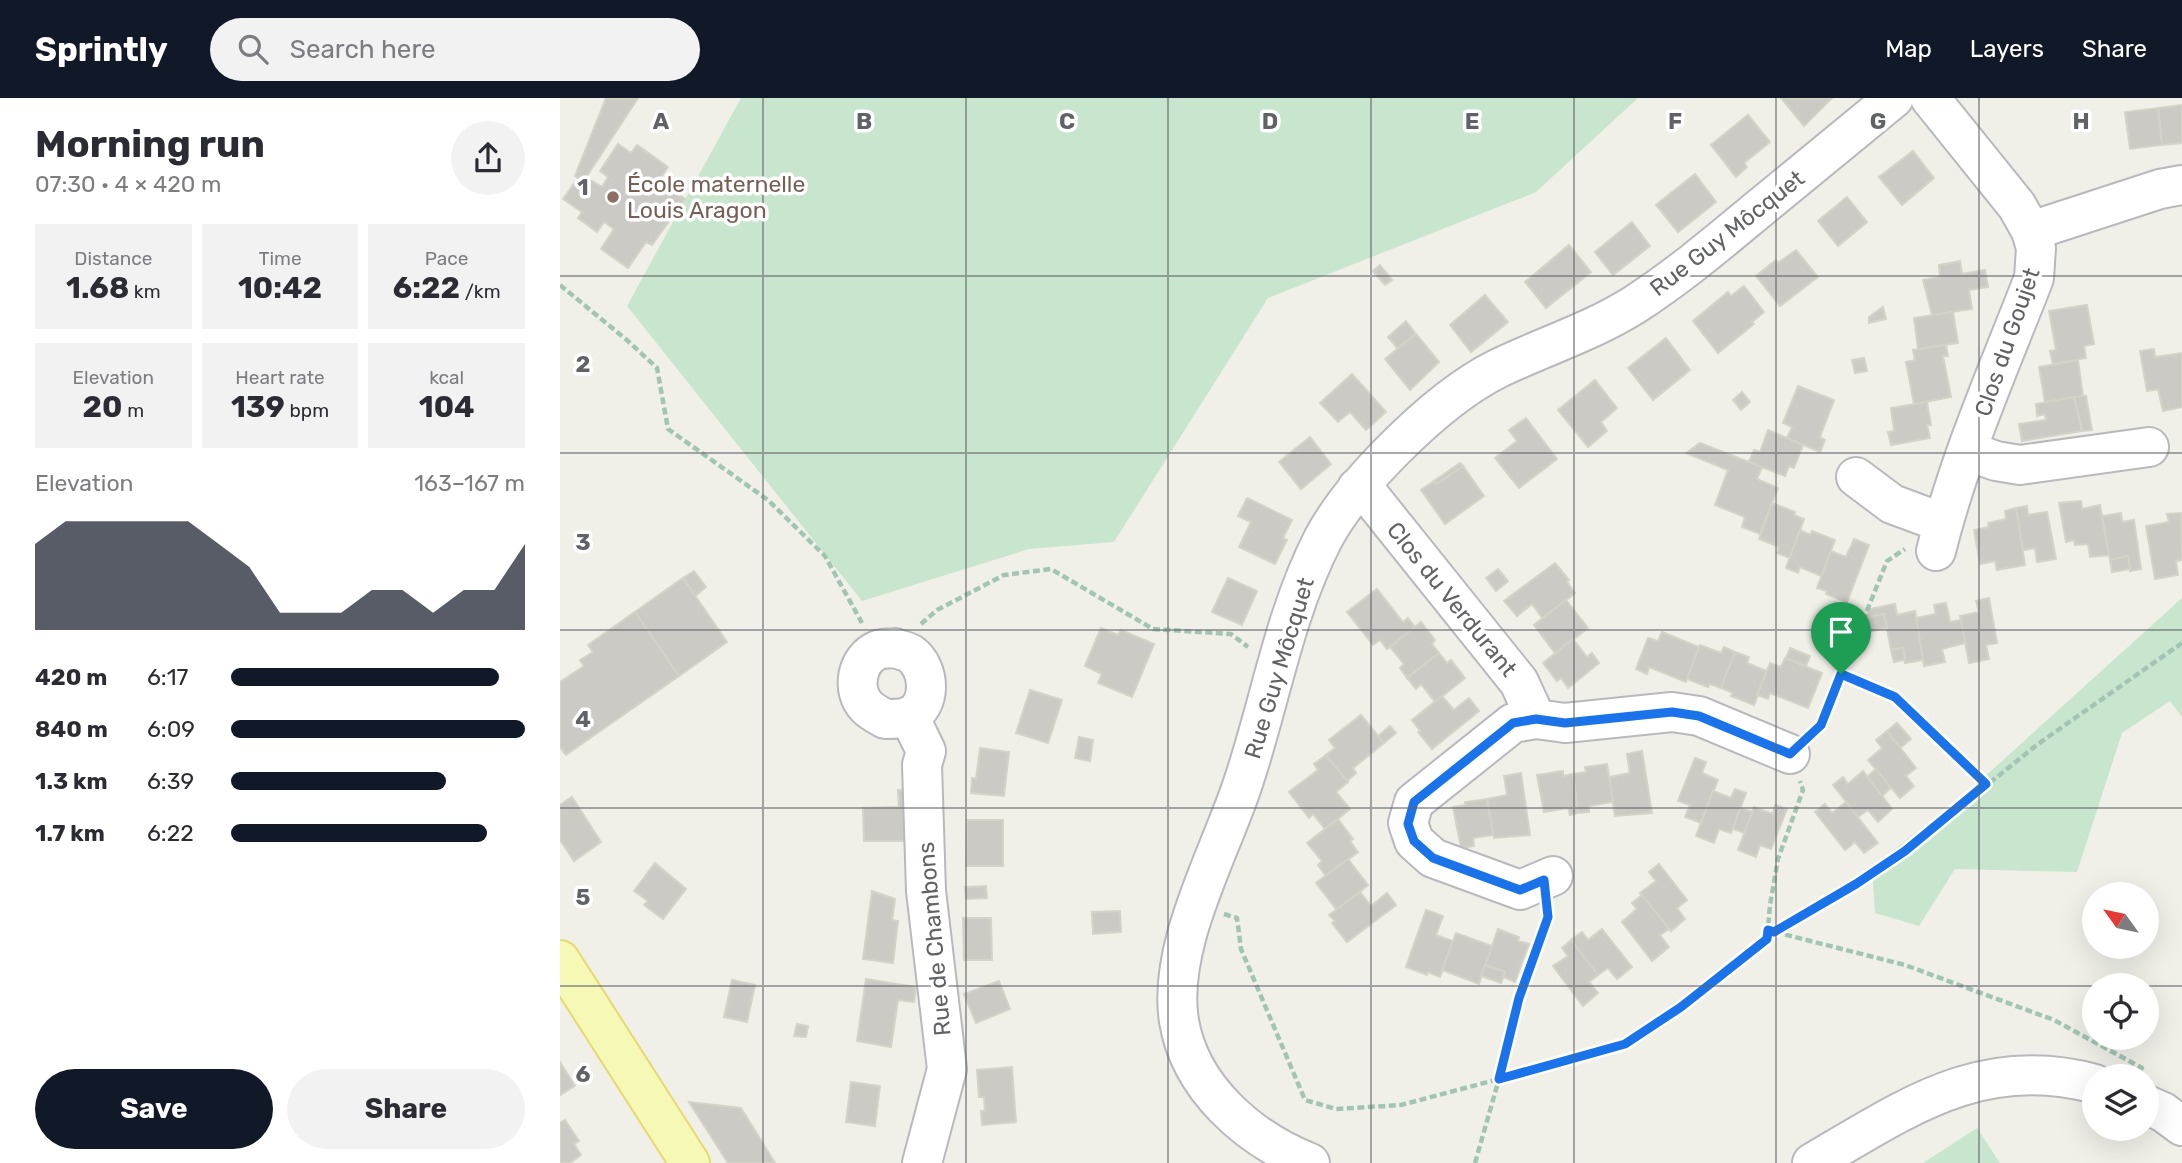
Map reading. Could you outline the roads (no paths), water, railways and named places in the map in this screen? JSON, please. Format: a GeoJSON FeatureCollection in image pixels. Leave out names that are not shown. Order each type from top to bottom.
{"type":"FeatureCollection","features":[{"type":"Feature","properties":{"kind":"main road"},"geometry":{"type":"LineString","coordinates":[[560,960],[690,1163]]}},
{"type":"Feature","properties":{"kind":"street","name":"Rue Guy Môcquet"},"geometry":{"type":"LineString","coordinates":[[1310,1163],[1277,1147],[1238,1120],[1217,1100],[1193,1064],[1179,1022],[1177,997],[1179,974],[1196,907],[1243,785],[1292,613],[1310,567],[1341,510],[1357,488],[1394,448],[1434,413],[1493,371],[1617,315],[1674,279],[1894,98]]}},
{"type":"Feature","properties":{"kind":"street","name":"Clos du Goujet"},"geometry":{"type":"LineString","coordinates":[[1856,477],[1940,537],[1968,452],[2034,278],[2036,248],[2031,231],[2017,206],[1930,98]]}},
{"type":"Feature","properties":{"kind":"street"},"geometry":{"type":"LineString","coordinates":[[2031,231],[2160,189],[2182,185]]}},
{"type":"Feature","properties":{"kind":"street"},"geometry":{"type":"LineString","coordinates":[[1968,452],[2020,465],[2149,447]]}},
{"type":"Feature","properties":{"kind":"street","name":"Clos du Verdurant"},"geometry":{"type":"LineString","coordinates":[[1357,488],[1368,495],[1519,682],[1536,719]]}},
{"type":"Feature","properties":{"kind":"street"},"geometry":{"type":"LineString","coordinates":[[886,649],[911,654],[924,670],[927,689],[922,705],[909,716],[886,719],[867,708],[858,694],[857,678],[863,662],[886,649]]}},
{"type":"Feature","properties":{"kind":"street"},"geometry":{"type":"LineString","coordinates":[[1549,878],[1520,890],[1433,858],[1414,841],[1408,824],[1414,802],[1513,723],[1536,719],[1565,723],[1672,712],[1699,716],[1790,754]]}},
{"type":"Feature","properties":{"kind":"street","name":"Rue de Chambons"},"geometry":{"type":"LineString","coordinates":[[909,716],[926,751],[922,765],[926,891],[947,1069],[922,1163]]}},
{"type":"Feature","properties":{"kind":"street"},"geometry":{"type":"LineString","coordinates":[[1812,1163],[1911,1107],[1956,1086],[1998,1076],[2028,1074],[2082,1081]]}},
{"type":"Feature","properties":{"kind":"street"},"geometry":{"type":"LineString","coordinates":[[2159,1110],[2182,1126]]}},
{"type":"Feature","properties":{"kind":"place","name":"École maternelle Louis Aragon"},"geometry":{"type":"Point","coordinates":[613,197]}}]}
